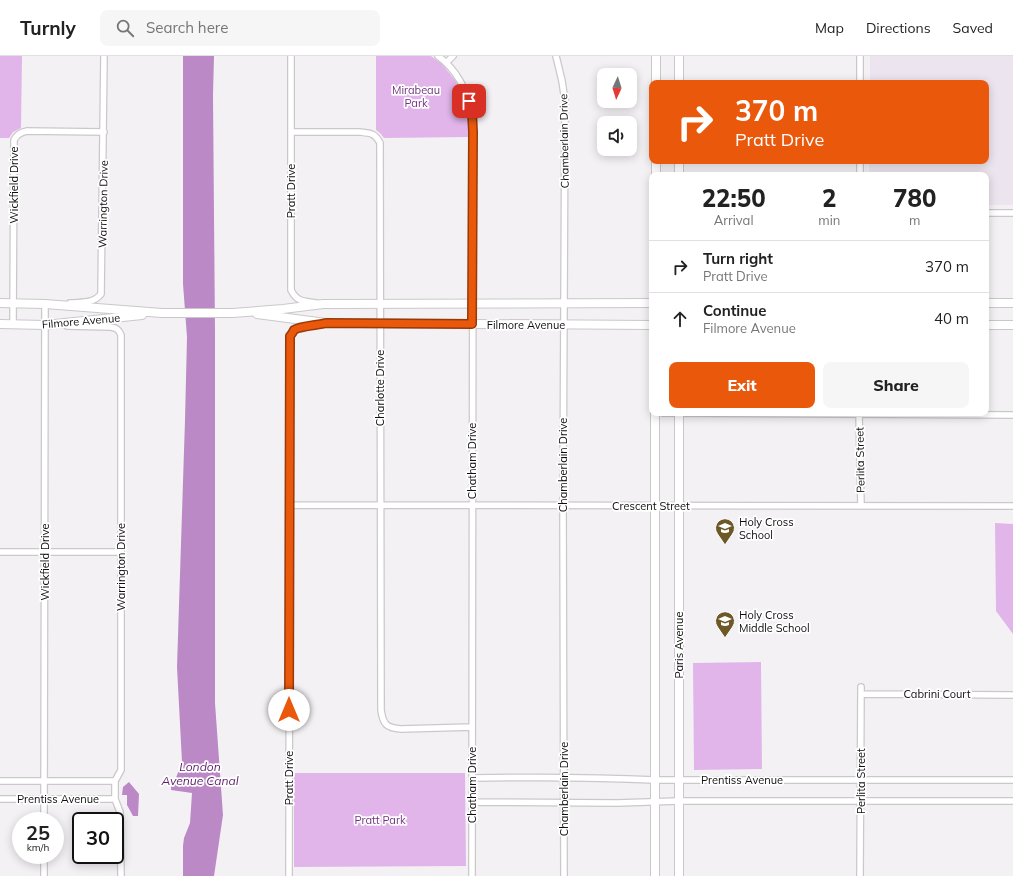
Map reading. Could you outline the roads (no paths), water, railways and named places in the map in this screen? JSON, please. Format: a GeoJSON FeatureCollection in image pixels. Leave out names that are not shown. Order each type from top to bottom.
{"type":"FeatureCollection","features":[{"type":"Feature","properties":{"kind":"street","name":"Warrington Drive"},"geometry":{"type":"LineString","coordinates":[[45,304],[94,301],[101,294],[104,56]]}},
{"type":"Feature","properties":{"kind":"street","name":"Pratt Drive"},"geometry":{"type":"LineString","coordinates":[[290,56],[291,290],[298,300],[323,304]]}},
{"type":"Feature","properties":{"kind":"street","name":"Chatham Drive"},"geometry":{"type":"LineString","coordinates":[[438,56],[447,62],[464,88],[472,112],[473,132],[472,876]]}},
{"type":"Feature","properties":{"kind":"street"},"geometry":{"type":"LineString","coordinates":[[447,62],[453,56]]}},
{"type":"Feature","properties":{"kind":"street","name":"Chamberlain Drive"},"geometry":{"type":"LineString","coordinates":[[556,56],[565,101],[563,506],[564,876]]}},
{"type":"Feature","properties":{"kind":"street"},"geometry":{"type":"LineString","coordinates":[[656,56],[656,80]]}},
{"type":"Feature","properties":{"kind":"street"},"geometry":{"type":"LineString","coordinates":[[679,56],[679,80]]}},
{"type":"Feature","properties":{"kind":"street"},"geometry":{"type":"LineString","coordinates":[[860,56],[860,80]]}},
{"type":"Feature","properties":{"kind":"street","name":"Wickfield Drive"},"geometry":{"type":"LineString","coordinates":[[13,324],[14,140],[21,132],[27,131],[104,132]]}},
{"type":"Feature","properties":{"kind":"street","name":"Charlotte Drive"},"geometry":{"type":"LineString","coordinates":[[291,132],[370,133],[377,137],[380,143],[382,718],[386,725],[392,728],[401,729],[472,727]]}},
{"type":"Feature","properties":{"kind":"street"},"geometry":{"type":"LineString","coordinates":[[989,213],[1013,213]]}},
{"type":"Feature","properties":{"kind":"street","name":"Filmore Avenue"},"geometry":{"type":"LineString","coordinates":[[0,303],[45,304],[162,313],[259,314],[326,323],[649,325]]}},
{"type":"Feature","properties":{"kind":"street","name":"Filmore Avenue"},"geometry":{"type":"LineString","coordinates":[[233,313],[323,304],[649,303]]}},
{"type":"Feature","properties":{"kind":"street"},"geometry":{"type":"LineString","coordinates":[[989,303],[1013,303]]}},
{"type":"Feature","properties":{"kind":"street","name":"Wickfield Drive"},"geometry":{"type":"LineString","coordinates":[[44,812],[45,304]]}},
{"type":"Feature","properties":{"kind":"street","name":"Filmore Avenue"},"geometry":{"type":"LineString","coordinates":[[0,324],[45,324],[162,313]]}},
{"type":"Feature","properties":{"kind":"street","name":"Pratt Drive"},"geometry":{"type":"LineString","coordinates":[[289,876],[290,336],[300,327],[316,326],[326,323]]}},
{"type":"Feature","properties":{"kind":"street","name":"Warrington Drive"},"geometry":{"type":"LineString","coordinates":[[45,324],[111,327],[117,328],[120,331],[121,336],[121,770],[115,781],[115,799],[120,812],[121,876]]}},
{"type":"Feature","properties":{"kind":"street"},"geometry":{"type":"LineString","coordinates":[[989,325],[1013,325]]}},
{"type":"Feature","properties":{"kind":"street"},"geometry":{"type":"LineString","coordinates":[[989,415],[1013,415]]}},
{"type":"Feature","properties":{"kind":"street"},"geometry":{"type":"LineString","coordinates":[[655,416],[655,876]]}},
{"type":"Feature","properties":{"kind":"street","name":"Paris Avenue"},"geometry":{"type":"LineString","coordinates":[[678,416],[679,876]]}},
{"type":"Feature","properties":{"kind":"street","name":"Perlita Street"},"geometry":{"type":"LineString","coordinates":[[859,416],[861,506]]}},
{"type":"Feature","properties":{"kind":"street","name":"Crescent Street"},"geometry":{"type":"LineString","coordinates":[[290,505],[1013,506]]}},
{"type":"Feature","properties":{"kind":"street"},"geometry":{"type":"LineString","coordinates":[[0,552],[121,552]]}},
{"type":"Feature","properties":{"kind":"street","name":"Perlita Street"},"geometry":{"type":"LineString","coordinates":[[860,876],[861,687]]}},
{"type":"Feature","properties":{"kind":"street","name":"Cabrini Court"},"geometry":{"type":"LineString","coordinates":[[862,694],[1013,695]]}},
{"type":"Feature","properties":{"kind":"street","name":"Prentiss Avenue"},"geometry":{"type":"LineString","coordinates":[[472,778],[564,777],[655,780],[1013,780]]}},
{"type":"Feature","properties":{"kind":"street","name":"Prentiss Avenue"},"geometry":{"type":"LineString","coordinates":[[0,781],[115,781]]}},
{"type":"Feature","properties":{"kind":"street","name":"Prentiss Avenue"},"geometry":{"type":"LineString","coordinates":[[0,799],[115,799]]}},
{"type":"Feature","properties":{"kind":"street","name":"Prentiss Avenue"},"geometry":{"type":"LineString","coordinates":[[472,802],[617,803],[655,801],[1013,801]]}},
{"type":"Feature","properties":{"kind":"street"},"geometry":{"type":"LineString","coordinates":[[44,864],[44,876]]}},
{"type":"Feature","properties":{"kind":"water","name":"London Avenue Canal"},"geometry":{"type":"Polygon","coordinates":[[[183,56],[214,56],[215,703],[223,815],[214,876],[183,876],[183,846],[184,838],[190,823],[192,793],[171,790],[171,783],[174,783],[182,762],[177,667],[187,337],[183,284],[183,56]]]}},
{"type":"Feature","properties":{"kind":"water"},"geometry":{"type":"Polygon","coordinates":[[[129,782],[139,794],[138,816],[133,816],[127,805],[127,795],[122,795],[123,787],[129,782]]]}},
{"type":"Feature","properties":{"kind":"place","name":"Holy Cross School"},"geometry":{"type":"Point","coordinates":[725,545]}},
{"type":"Feature","properties":{"kind":"place","name":"Holy Cross Middle School"},"geometry":{"type":"Point","coordinates":[725,638]}},
{"type":"Feature","properties":{"kind":"park label","name":"Mirabeau Park"},"geometry":{"type":"Point","coordinates":[416,96]}},
{"type":"Feature","properties":{"kind":"park label","name":"Pratt Park"},"geometry":{"type":"Point","coordinates":[380,820]}}]}
